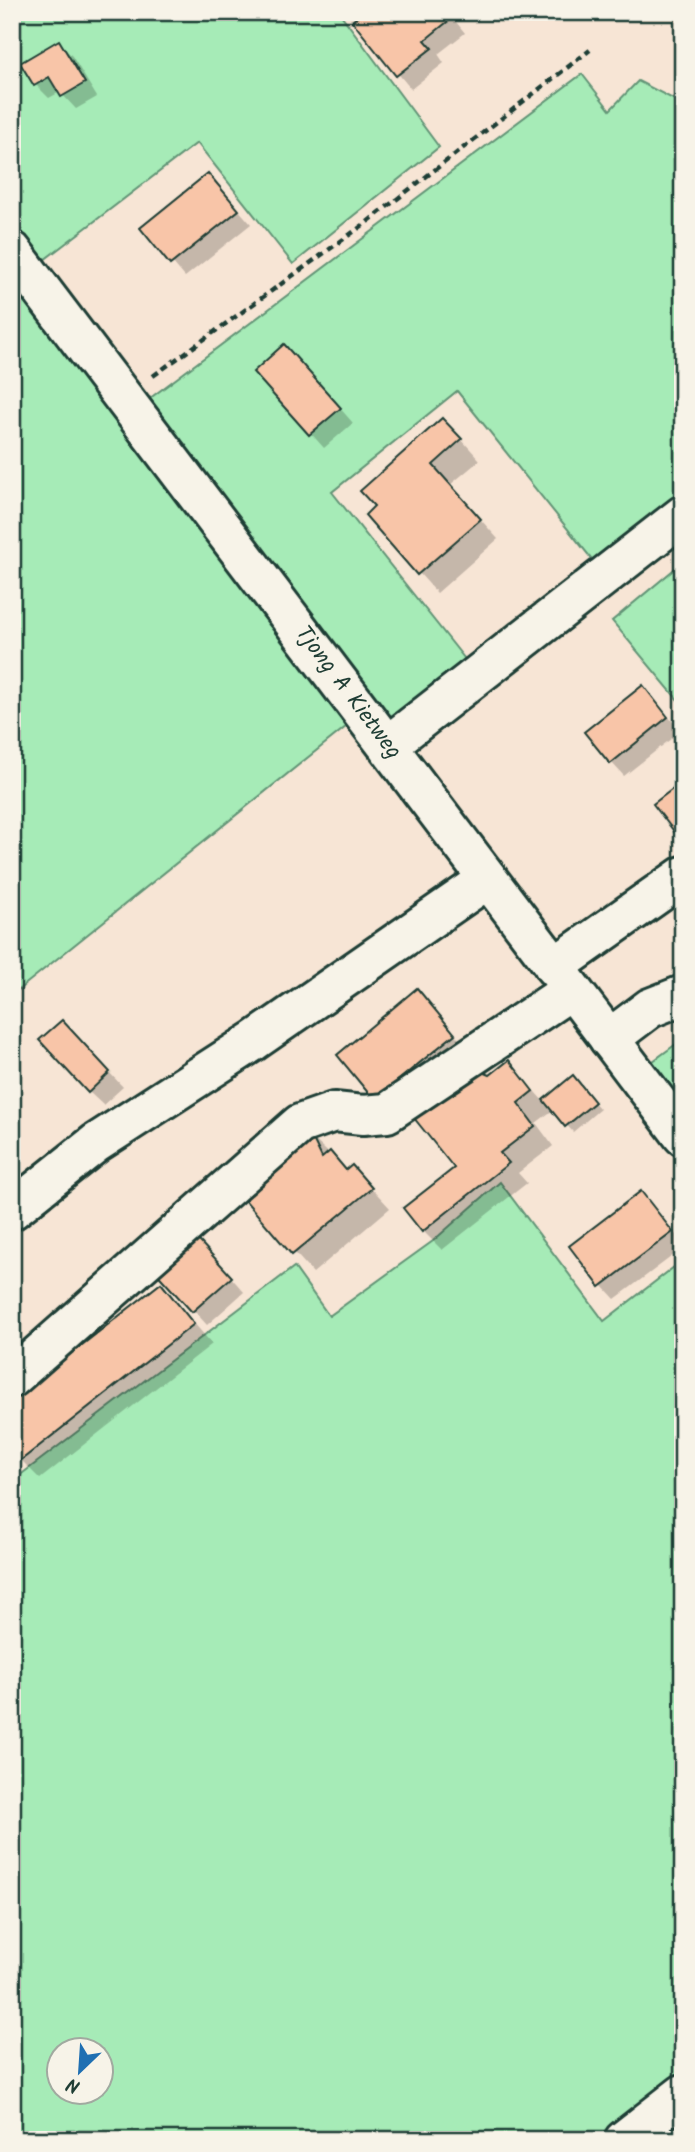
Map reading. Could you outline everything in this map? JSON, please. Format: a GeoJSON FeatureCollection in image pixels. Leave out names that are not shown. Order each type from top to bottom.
{"type":"FeatureCollection","features":[{"type":"Feature","properties":{"kind":"street","name":"Tjong A Kietweg"},"geometry":{"type":"LineString","coordinates":[[12,251],[683,1136]]}},
{"type":"Feature","properties":{"kind":"street"},"geometry":{"type":"LineString","coordinates":[[388,745],[683,515]]}},
{"type":"Feature","properties":{"kind":"street"},"geometry":{"type":"LineString","coordinates":[[12,1210],[96,1143],[254,1041],[488,880]]}},
{"type":"Feature","properties":{"kind":"street"},"geometry":{"type":"LineString","coordinates":[[12,1378],[300,1124],[334,1112],[363,1115],[387,1112],[679,886]]}},
{"type":"Feature","properties":{"kind":"street"},"geometry":{"type":"LineString","coordinates":[[609,1039],[650,1008],[683,995]]}},
{"type":"Feature","properties":{"kind":"street"},"geometry":{"type":"LineString","coordinates":[[624,2140],[683,2094]]}},
{"type":"Feature","properties":{"kind":"path"},"geometry":{"type":"LineString","coordinates":[[123,397],[366,223],[590,50]]}},
{"type":"Feature","properties":{"kind":"green space"},"geometry":{"type":"Polygon","coordinates":[[[12,12],[339,12],[439,147],[293,264],[197,143],[40,263],[12,228],[12,12]]]}},
{"type":"Feature","properties":{"kind":"green space"},"geometry":{"type":"Polygon","coordinates":[[[582,74],[610,110],[638,81],[683,104],[683,499],[599,568],[457,391],[332,492],[472,668],[392,728],[145,402],[582,74]]]}},
{"type":"Feature","properties":{"kind":"green space"},"geometry":{"type":"Polygon","coordinates":[[[12,281],[347,726],[12,995],[12,281]]]}},
{"type":"Feature","properties":{"kind":"green space"},"geometry":{"type":"Polygon","coordinates":[[[683,562],[683,706],[612,621],[683,562]]]}},
{"type":"Feature","properties":{"kind":"green space"},"geometry":{"type":"Polygon","coordinates":[[[683,1039],[683,1108],[649,1064],[683,1039]]]}},
{"type":"Feature","properties":{"kind":"green space"},"geometry":{"type":"Polygon","coordinates":[[[500,1182],[604,1321],[683,1260],[683,2086],[611,2140],[12,2140],[12,1469],[19,1476],[294,1267],[329,1316],[433,1241],[500,1182]]]}},
{"type":"Feature","properties":{"kind":"building"},"geometry":{"type":"Polygon","coordinates":[[[364,12],[448,12],[452,18],[425,40],[432,48],[396,76],[352,21],[364,12]]]}},
{"type":"Feature","properties":{"kind":"building"},"geometry":{"type":"Polygon","coordinates":[[[59,40],[85,83],[61,97],[49,77],[34,86],[20,63],[59,40]]]}},
{"type":"Feature","properties":{"kind":"building"},"geometry":{"type":"Polygon","coordinates":[[[208,173],[239,210],[170,265],[140,228],[208,173]]]}},
{"type":"Feature","properties":{"kind":"building"},"geometry":{"type":"Polygon","coordinates":[[[284,344],[341,408],[309,435],[253,372],[284,344]]]}},
{"type":"Feature","properties":{"kind":"building"},"geometry":{"type":"Polygon","coordinates":[[[442,418],[462,439],[433,465],[481,519],[417,575],[365,515],[374,506],[360,491],[442,418]]]}},
{"type":"Feature","properties":{"kind":"building"},"geometry":{"type":"Polygon","coordinates":[[[643,685],[668,717],[610,764],[584,732],[643,685]]]}},
{"type":"Feature","properties":{"kind":"building"},"geometry":{"type":"Polygon","coordinates":[[[683,781],[683,843],[653,804],[683,781]]]}},
{"type":"Feature","properties":{"kind":"building"},"geometry":{"type":"Polygon","coordinates":[[[417,988],[455,1034],[374,1100],[337,1055],[417,988]]]}},
{"type":"Feature","properties":{"kind":"building"},"geometry":{"type":"Polygon","coordinates":[[[62,1020],[110,1072],[88,1093],[39,1040],[62,1020]]]}},
{"type":"Feature","properties":{"kind":"building"},"geometry":{"type":"Polygon","coordinates":[[[509,1060],[533,1091],[518,1103],[535,1126],[500,1153],[509,1163],[422,1232],[403,1208],[454,1168],[414,1118],[476,1069],[490,1075],[509,1060]]]}},
{"type":"Feature","properties":{"kind":"building"},"geometry":{"type":"Polygon","coordinates":[[[573,1075],[595,1102],[565,1127],[543,1100],[573,1075]]]}},
{"type":"Feature","properties":{"kind":"building"},"geometry":{"type":"Polygon","coordinates":[[[310,1133],[322,1158],[330,1151],[346,1170],[352,1165],[372,1188],[292,1255],[239,1193],[310,1133]]]}},
{"type":"Feature","properties":{"kind":"building"},"geometry":{"type":"Polygon","coordinates":[[[641,1191],[673,1232],[600,1287],[569,1246],[641,1191]]]}},
{"type":"Feature","properties":{"kind":"building"},"geometry":{"type":"Polygon","coordinates":[[[191,1232],[232,1277],[192,1312],[152,1268],[191,1232]]]}},
{"type":"Feature","properties":{"kind":"building"},"geometry":{"type":"Polygon","coordinates":[[[161,1283],[194,1324],[20,1461],[12,1451],[12,1400],[161,1283]]]}}]}
